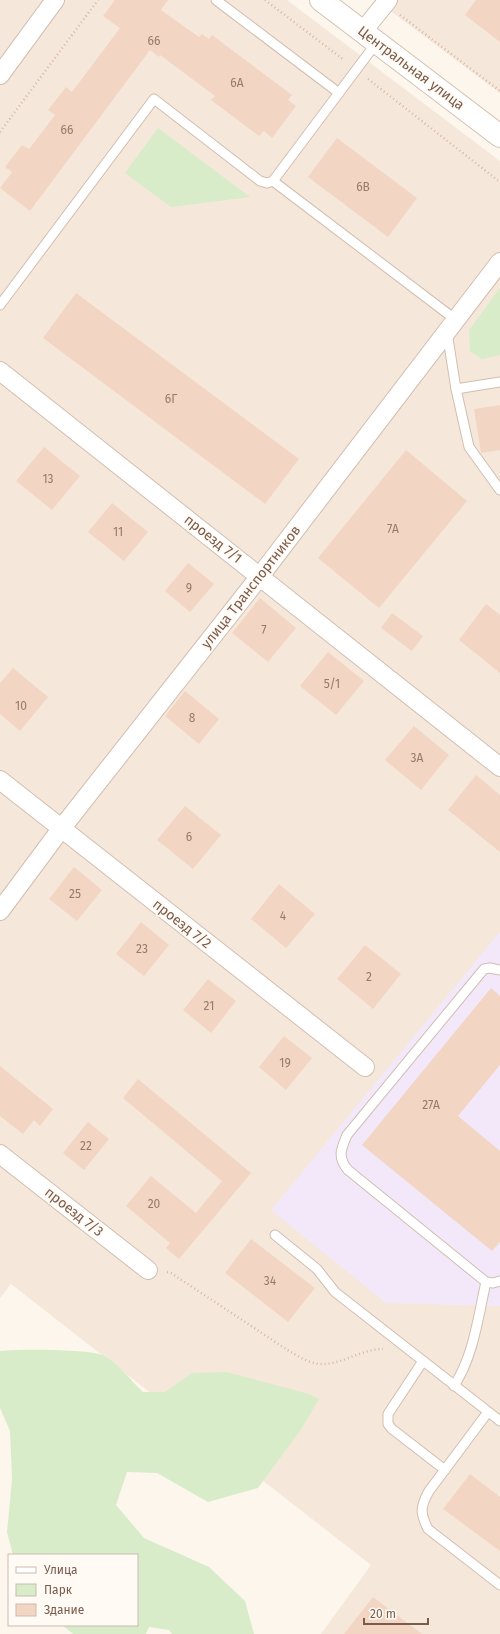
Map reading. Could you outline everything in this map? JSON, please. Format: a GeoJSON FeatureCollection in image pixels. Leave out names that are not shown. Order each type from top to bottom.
{"type":"FeatureCollection","features":[{"type":"Feature","properties":{"kind":"street"},"geometry":{"type":"LineString","coordinates":[[0,74],[55,0]]}},
{"type":"Feature","properties":{"kind":"street","name":"Центральная улица"},"geometry":{"type":"LineString","coordinates":[[321,0],[500,136]]}},
{"type":"Feature","properties":{"kind":"street"},"geometry":{"type":"LineString","coordinates":[[370,36],[386,2]]}},
{"type":"Feature","properties":{"kind":"street","name":"улица Транспортников"},"geometry":{"type":"LineString","coordinates":[[0,911],[61,829],[260,576],[500,262]]}},
{"type":"Feature","properties":{"kind":"street","name":"проезд 7/1"},"geometry":{"type":"LineString","coordinates":[[0,371],[500,768]]}},
{"type":"Feature","properties":{"kind":"street","name":"проезд 7/2"},"geometry":{"type":"LineString","coordinates":[[0,780],[365,1066]]}},
{"type":"Feature","properties":{"kind":"street","name":"проезд 7/3"},"geometry":{"type":"LineString","coordinates":[[0,1154],[148,1270]]}},
{"type":"Feature","properties":{"kind":"lane"},"geometry":{"type":"LineString","coordinates":[[216,0],[339,93]]}},
{"type":"Feature","properties":{"kind":"lane"},"geometry":{"type":"LineString","coordinates":[[0,305],[154,99],[260,181],[267,183],[274,182],[356,69],[370,36]]}},
{"type":"Feature","properties":{"kind":"lane"},"geometry":{"type":"LineString","coordinates":[[274,182],[452,326],[456,389],[469,447],[500,490]]}},
{"type":"Feature","properties":{"kind":"lane"},"geometry":{"type":"LineString","coordinates":[[456,389],[500,382]]}},
{"type":"Feature","properties":{"kind":"lane"},"geometry":{"type":"LineString","coordinates":[[500,970],[490,968],[484,969],[347,1135],[340,1154],[341,1162],[348,1170],[486,1282],[493,1283],[500,1281]]}},
{"type":"Feature","properties":{"kind":"lane"},"geometry":{"type":"LineString","coordinates":[[275,1236],[317,1269],[335,1292],[500,1421]]}},
{"type":"Feature","properties":{"kind":"lane"},"geometry":{"type":"LineString","coordinates":[[454,1386],[464,1370],[470,1351],[486,1282]]}},
{"type":"Feature","properties":{"kind":"lane"},"geometry":{"type":"LineString","coordinates":[[423,1361],[388,1414],[388,1424],[392,1429],[444,1470]]}},
{"type":"Feature","properties":{"kind":"lane"},"geometry":{"type":"LineString","coordinates":[[488,1412],[428,1491],[422,1504],[422,1517],[428,1529],[500,1584]]}},
{"type":"Feature","properties":{"kind":"path"},"geometry":{"type":"LineString","coordinates":[[0,132],[98,0]]}},
{"type":"Feature","properties":{"kind":"path"},"geometry":{"type":"LineString","coordinates":[[265,0],[500,182]]}},
{"type":"Feature","properties":{"kind":"path"},"geometry":{"type":"LineString","coordinates":[[386,2],[500,91]]}},
{"type":"Feature","properties":{"kind":"path"},"geometry":{"type":"LineString","coordinates":[[148,1270],[171,1273],[289,1351],[309,1362],[324,1364],[332,1363],[373,1349],[389,1350]]}},
{"type":"Feature","properties":{"kind":"shaded area"},"geometry":{"type":"Polygon","coordinates":[[[0,0],[287,0],[500,161],[500,1634],[321,1634],[371,1565],[11,1284],[0,1298],[0,0]]]}},
{"type":"Feature","properties":{"kind":"shaded area"},"geometry":{"type":"Polygon","coordinates":[[[376,0],[500,0],[500,93],[376,0]]]}},
{"type":"Feature","properties":{"kind":"shaded area"},"geometry":{"type":"Polygon","coordinates":[[[500,932],[500,1306],[386,1303],[271,1210],[500,932]]]}},
{"type":"Feature","properties":{"kind":"green space"},"geometry":{"type":"Polygon","coordinates":[[[158,128],[250,197],[171,207],[125,173],[158,128]]]}},
{"type":"Feature","properties":{"kind":"green space"},"geometry":{"type":"Polygon","coordinates":[[[500,288],[500,355],[482,359],[470,351],[469,330],[500,288]]]}},
{"type":"Feature","properties":{"kind":"green space"},"geometry":{"type":"Polygon","coordinates":[[[22,1350],[68,1351],[102,1355],[119,1367],[143,1392],[165,1392],[192,1373],[227,1372],[309,1394],[319,1399],[302,1428],[258,1488],[208,1502],[157,1473],[127,1472],[116,1505],[144,1538],[209,1567],[245,1601],[254,1634],[172,1634],[169,1630],[149,1627],[146,1634],[73,1634],[63,1626],[138,1626],[138,1554],[13,1554],[7,1532],[12,1479],[10,1431],[0,1408],[0,1351],[22,1350]]]}},
{"type":"Feature","properties":{"kind":"building"},"geometry":{"type":"Polygon","coordinates":[[[115,0],[168,0],[161,10],[199,37],[202,34],[209,39],[212,35],[292,95],[288,100],[296,106],[272,138],[264,131],[259,136],[211,100],[215,96],[160,55],[159,57],[150,50],[30,211],[0,188],[12,172],[5,167],[22,145],[29,149],[55,115],[48,110],[66,87],[72,92],[120,28],[103,16],[115,0]]]}},
{"type":"Feature","properties":{"kind":"building"},"geometry":{"type":"Polygon","coordinates":[[[476,0],[500,0],[500,42],[465,15],[476,0]]]}},
{"type":"Feature","properties":{"kind":"building"},"geometry":{"type":"Polygon","coordinates":[[[337,138],[417,198],[388,237],[308,177],[337,138]]]}},
{"type":"Feature","properties":{"kind":"building"},"geometry":{"type":"Polygon","coordinates":[[[76,293],[299,459],[265,504],[43,338],[76,293]]]}},
{"type":"Feature","properties":{"kind":"building"},"geometry":{"type":"Polygon","coordinates":[[[500,405],[500,450],[481,453],[474,409],[500,405]]]}},
{"type":"Feature","properties":{"kind":"building"},"geometry":{"type":"Polygon","coordinates":[[[44,447],[80,476],[52,510],[16,481],[44,447]]]}},
{"type":"Feature","properties":{"kind":"building"},"geometry":{"type":"Polygon","coordinates":[[[406,450],[467,501],[379,608],[318,558],[406,450]]]}},
{"type":"Feature","properties":{"kind":"building"},"geometry":{"type":"Polygon","coordinates":[[[112,503],[148,532],[124,561],[88,532],[112,503]]]}},
{"type":"Feature","properties":{"kind":"building"},"geometry":{"type":"Polygon","coordinates":[[[188,563],[214,584],[190,612],[165,591],[188,563]]]}},
{"type":"Feature","properties":{"kind":"building"},"geometry":{"type":"Polygon","coordinates":[[[260,598],[296,628],[268,662],[232,633],[260,598]]]}},
{"type":"Feature","properties":{"kind":"building"},"geometry":{"type":"Polygon","coordinates":[[[486,604],[500,615],[500,673],[459,640],[486,604]]]}},
{"type":"Feature","properties":{"kind":"building"},"geometry":{"type":"Polygon","coordinates":[[[392,613],[423,636],[412,651],[381,628],[392,613]]]}},
{"type":"Feature","properties":{"kind":"building"},"geometry":{"type":"Polygon","coordinates":[[[328,652],[364,681],[336,715],[300,686],[328,652]]]}},
{"type":"Feature","properties":{"kind":"building"},"geometry":{"type":"Polygon","coordinates":[[[13,668],[48,697],[20,731],[0,714],[0,683],[13,668]]]}},
{"type":"Feature","properties":{"kind":"building"},"geometry":{"type":"Polygon","coordinates":[[[185,691],[219,719],[199,744],[165,716],[185,691]]]}},
{"type":"Feature","properties":{"kind":"building"},"geometry":{"type":"Polygon","coordinates":[[[414,726],[449,755],[421,790],[385,760],[414,726]]]}},
{"type":"Feature","properties":{"kind":"building"},"geometry":{"type":"Polygon","coordinates":[[[476,775],[500,795],[500,852],[448,810],[476,775]]]}},
{"type":"Feature","properties":{"kind":"building"},"geometry":{"type":"Polygon","coordinates":[[[185,806],[221,835],[193,869],[157,840],[185,806]]]}},
{"type":"Feature","properties":{"kind":"building"},"geometry":{"type":"Polygon","coordinates":[[[74,867],[102,890],[77,921],[49,899],[74,867]]]}},
{"type":"Feature","properties":{"kind":"building"},"geometry":{"type":"Polygon","coordinates":[[[279,884],[315,914],[286,948],[251,919],[279,884]]]}},
{"type":"Feature","properties":{"kind":"building"},"geometry":{"type":"Polygon","coordinates":[[[141,922],[169,945],[144,976],[116,954],[141,922]]]}},
{"type":"Feature","properties":{"kind":"building"},"geometry":{"type":"Polygon","coordinates":[[[365,945],[401,974],[373,1009],[337,979],[365,945]]]}},
{"type":"Feature","properties":{"kind":"building"},"geometry":{"type":"Polygon","coordinates":[[[208,979],[236,1001],[211,1033],[183,1010],[208,979]]]}},
{"type":"Feature","properties":{"kind":"building"},"geometry":{"type":"Polygon","coordinates":[[[491,988],[500,996],[500,1065],[458,1116],[500,1151],[500,1242],[492,1251],[362,1145],[491,988]]]}},
{"type":"Feature","properties":{"kind":"building"},"geometry":{"type":"Polygon","coordinates":[[[284,1036],[312,1058],[286,1090],[259,1067],[284,1036]]]}},
{"type":"Feature","properties":{"kind":"building"},"geometry":{"type":"Polygon","coordinates":[[[0,1066],[53,1109],[40,1126],[34,1120],[23,1134],[0,1116],[0,1066]]]}},
{"type":"Feature","properties":{"kind":"building"},"geometry":{"type":"Polygon","coordinates":[[[138,1079],[251,1173],[179,1259],[166,1248],[170,1243],[126,1206],[151,1176],[196,1213],[222,1181],[123,1098],[138,1079]]]}},
{"type":"Feature","properties":{"kind":"building"},"geometry":{"type":"Polygon","coordinates":[[[88,1122],[109,1139],[84,1170],[63,1153],[88,1122]]]}},
{"type":"Feature","properties":{"kind":"building"},"geometry":{"type":"Polygon","coordinates":[[[251,1239],[315,1288],[288,1322],[225,1273],[251,1239]]]}},
{"type":"Feature","properties":{"kind":"building"},"geometry":{"type":"Polygon","coordinates":[[[470,1474],[500,1497],[500,1551],[443,1509],[470,1474]]]}},
{"type":"Feature","properties":{"kind":"building"},"geometry":{"type":"Polygon","coordinates":[[[373,1597],[422,1634],[344,1634],[373,1597]]]}}]}
